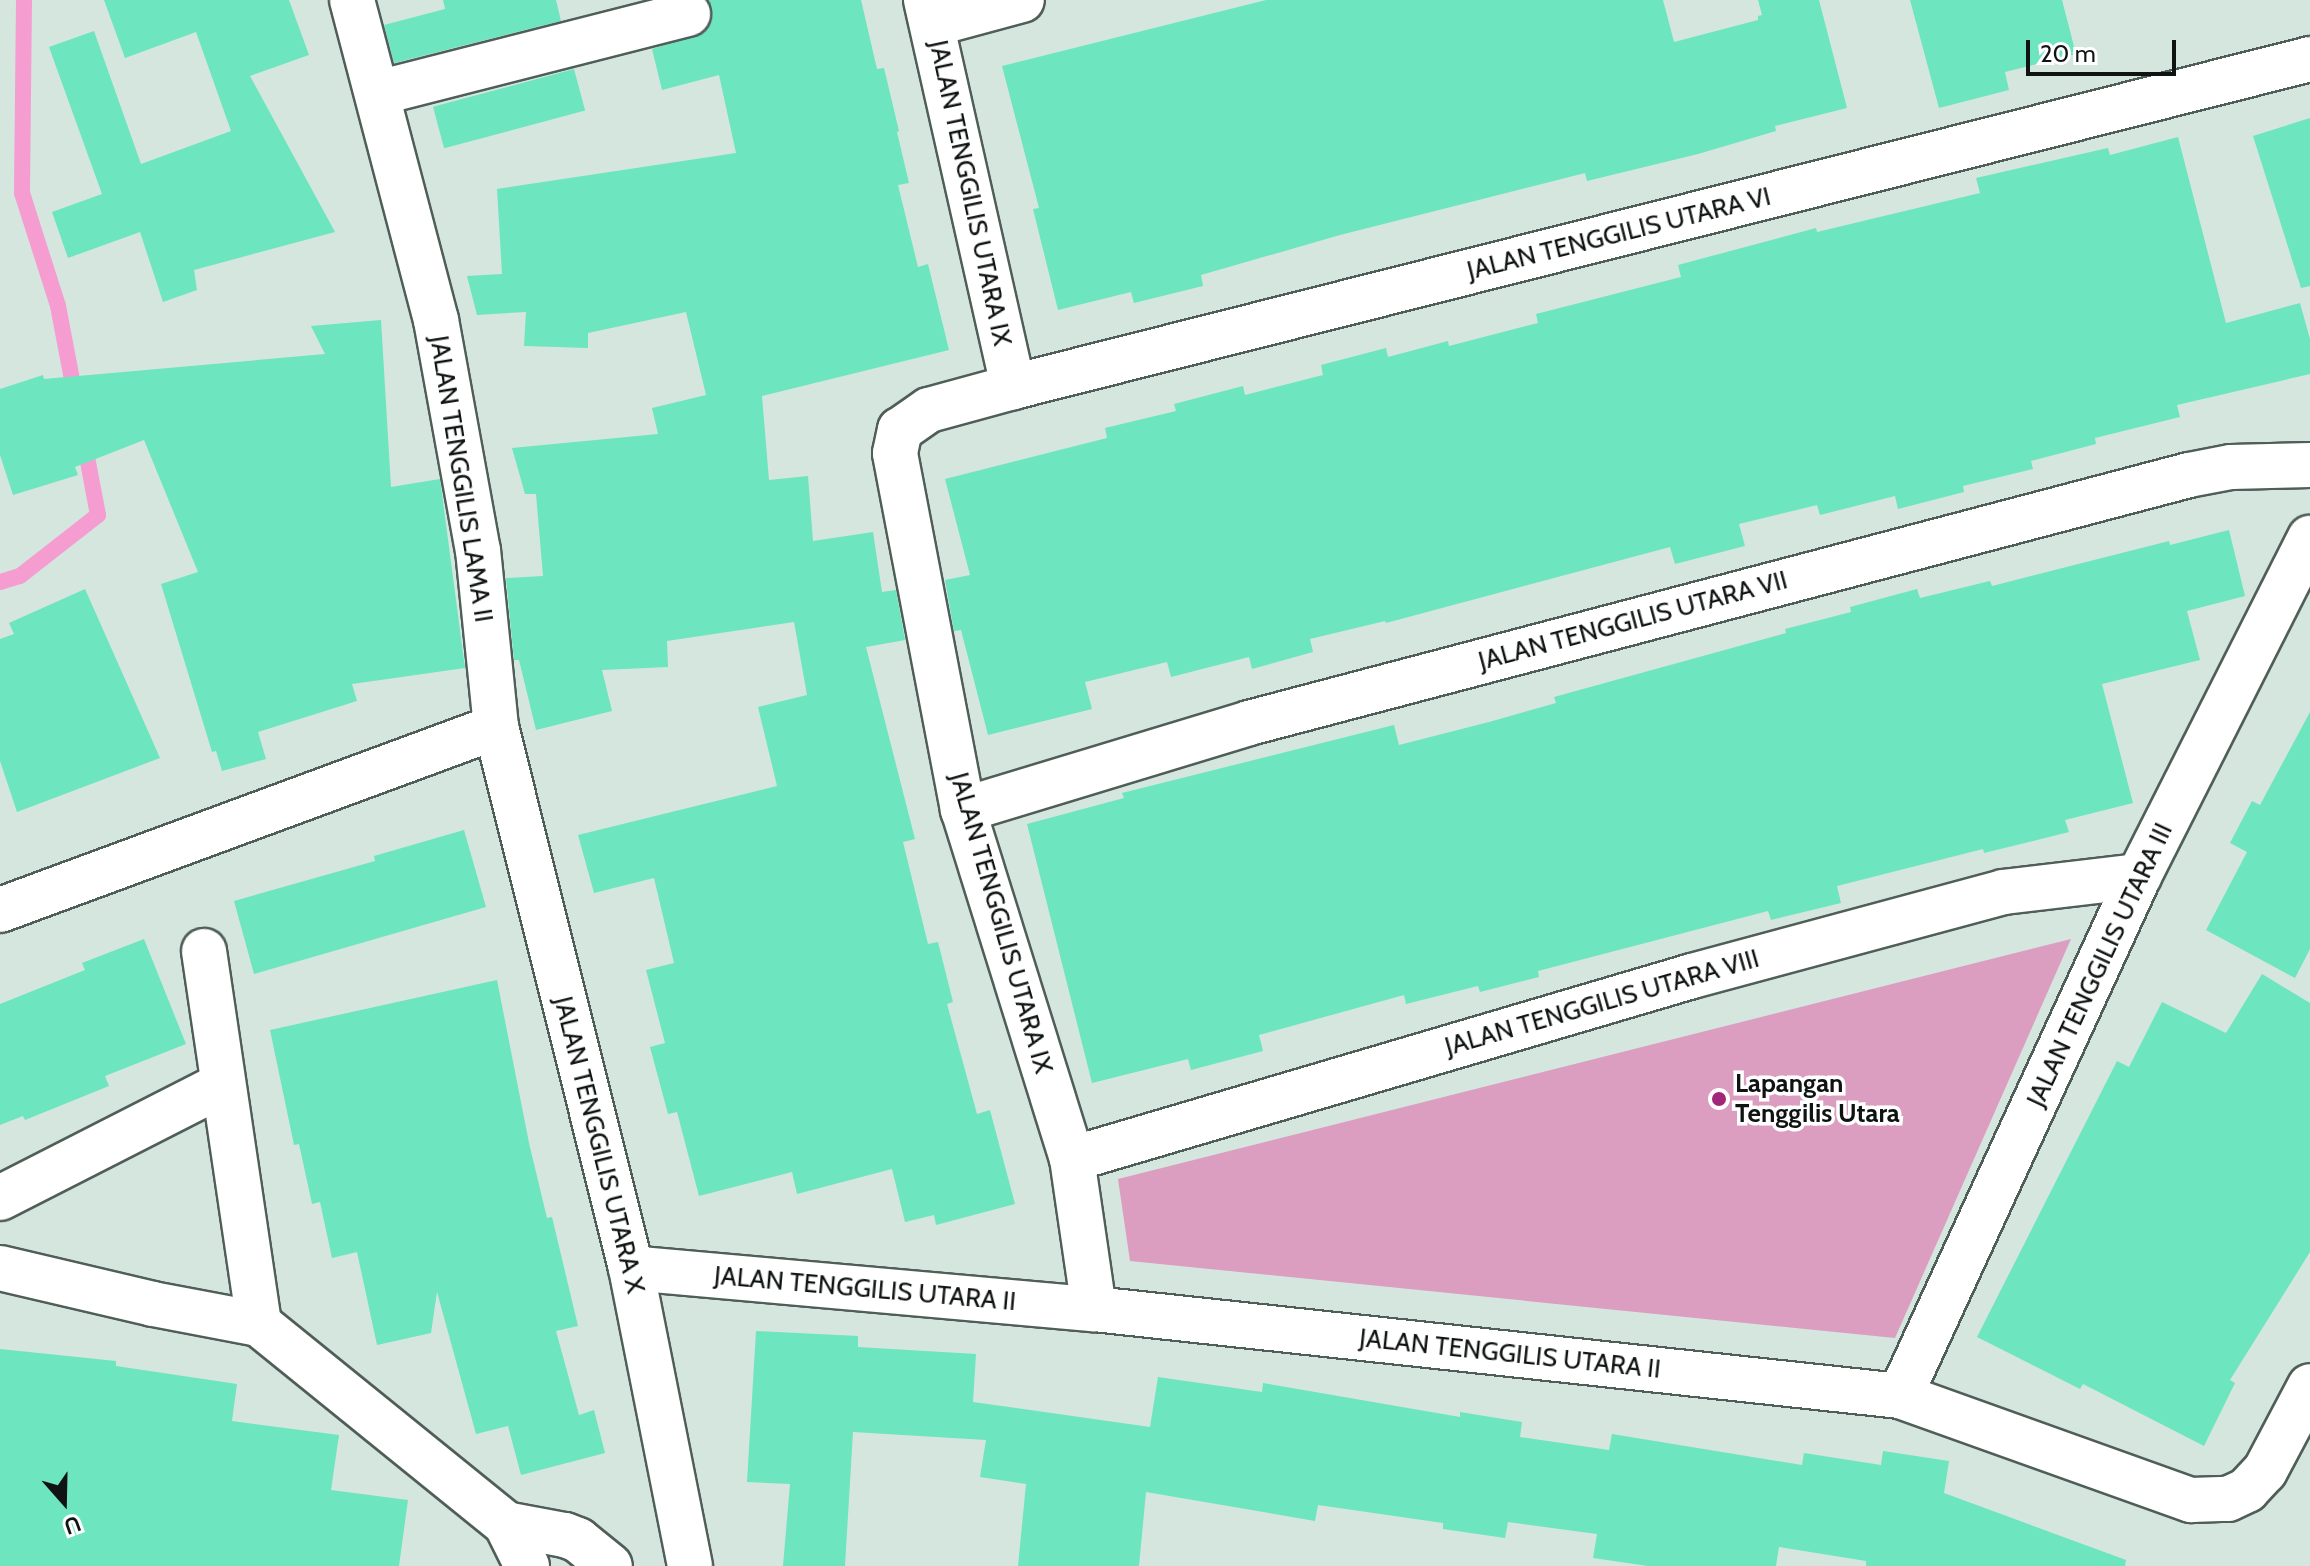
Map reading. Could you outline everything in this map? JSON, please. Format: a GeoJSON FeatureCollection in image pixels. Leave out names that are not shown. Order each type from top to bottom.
{"type":"FeatureCollection","features":[{"type":"Feature","properties":{"kind":"street","name":"JALAN TENGGILIS LAMA II"},"geometry":{"type":"LineString","coordinates":[[352,0],[436,320],[478,550],[496,727]]}},
{"type":"Feature","properties":{"kind":"street"},"geometry":{"type":"LineString","coordinates":[[930,12],[1022,0]]}},
{"type":"Feature","properties":{"kind":"street","name":"JALAN TENGGILIS UTARA IX"},"geometry":{"type":"LineString","coordinates":[[930,12],[1013,387]]}},
{"type":"Feature","properties":{"kind":"street"},"geometry":{"type":"LineString","coordinates":[[378,93],[688,14]]}},
{"type":"Feature","properties":{"kind":"street","name":"JALAN TENGGILIS UTARA VI"},"geometry":{"type":"LineString","coordinates":[[929,410],[2310,59]]}},
{"type":"Feature","properties":{"kind":"street","name":"JALAN TENGGILIS UTARA IX"},"geometry":{"type":"LineString","coordinates":[[929,410],[900,430],[895,453],[963,810],[1072,1159],[1094,1309]]}},
{"type":"Feature","properties":{"kind":"street","name":"JALAN TENGGILIS UTARA VII"},"geometry":{"type":"LineString","coordinates":[[963,810],[1249,723],[2189,475],[2231,467],[2310,465]]}},
{"type":"Feature","properties":{"kind":"street","name":"JALAN TENGGILIS UTARA III"},"geometry":{"type":"LineString","coordinates":[[1900,1396],[2139,876],[2310,538]]}},
{"type":"Feature","properties":{"kind":"street"},"geometry":{"type":"LineString","coordinates":[[0,910],[496,727]]}},
{"type":"Feature","properties":{"kind":"street","name":"JALAN TENGGILIS UTARA X"},"geometry":{"type":"LineString","coordinates":[[496,727],[631,1268],[690,1566]]}},
{"type":"Feature","properties":{"kind":"street","name":"JALAN TENGGILIS UTARA VIII"},"geometry":{"type":"LineString","coordinates":[[1072,1159],[1692,976],[2003,892],[2139,876]]}},
{"type":"Feature","properties":{"kind":"street"},"geometry":{"type":"LineString","coordinates":[[204,951],[259,1324]]}},
{"type":"Feature","properties":{"kind":"street"},"geometry":{"type":"LineString","coordinates":[[0,1198],[222,1085]]}},
{"type":"Feature","properties":{"kind":"street"},"geometry":{"type":"LineString","coordinates":[[0,1268],[153,1304],[259,1324],[506,1524],[527,1566]]}},
{"type":"Feature","properties":{"kind":"street","name":"JALAN TENGGILIS UTARA II"},"geometry":{"type":"LineString","coordinates":[[631,1268],[1094,1309],[1900,1396],[2191,1500],[2212,1501],[2247,1490],[2265,1471],[2310,1386]]}},
{"type":"Feature","properties":{"kind":"street"},"geometry":{"type":"LineString","coordinates":[[506,1524],[565,1535],[610,1566]]}},
{"type":"Feature","properties":{"kind":"shaded area","name":"Lapangan Tenggilis Utara"},"geometry":{"type":"Polygon","coordinates":[[[2071,939],[1895,1338],[1130,1261],[1118,1179],[2071,939]]]}},
{"type":"Feature","properties":{"kind":"building"},"geometry":{"type":"Polygon","coordinates":[[[104,0],[289,0],[309,55],[250,76],[335,232],[194,270],[197,290],[163,302],[140,232],[68,258],[52,212],[102,194],[49,47],[94,31],[141,164],[231,131],[196,32],[125,58],[104,0]]]}},
{"type":"Feature","properties":{"kind":"building"},"geometry":{"type":"Polygon","coordinates":[[[443,0],[556,0],[561,21],[394,63],[384,25],[445,9],[443,0]]]}},
{"type":"Feature","properties":{"kind":"building"},"geometry":{"type":"Polygon","coordinates":[[[708,0],[861,0],[877,69],[884,68],[899,131],[909,183],[898,185],[918,267],[928,264],[949,350],[762,396],[769,480],[808,476],[813,541],[873,532],[882,592],[896,590],[905,640],[866,647],[915,839],[903,842],[928,944],[938,942],[953,1002],[947,1004],[977,1114],[990,1110],[1015,1204],[936,1225],[934,1215],[905,1222],[892,1169],[797,1194],[792,1172],[699,1196],[677,1112],[668,1114],[650,1047],[665,1043],[646,970],[674,963],[654,878],[594,893],[578,835],[777,786],[758,707],[807,695],[794,622],[667,641],[668,667],[602,670],[612,711],[536,730],[519,660],[514,660],[506,578],[543,576],[536,494],[525,494],[512,448],[658,434],[652,408],[706,395],[686,312],[588,333],[588,348],[524,346],[526,312],[477,315],[467,276],[502,274],[497,189],[736,153],[719,75],[662,90],[652,49],[705,32],[712,20],[708,0]]]}},
{"type":"Feature","properties":{"kind":"building"},"geometry":{"type":"Polygon","coordinates":[[[1266,0],[1663,0],[1674,42],[1758,20],[1758,16],[1762,15],[1758,0],[1819,0],[1847,108],[1775,126],[1776,131],[1698,154],[1587,181],[1585,173],[1340,235],[1201,275],[1203,286],[1134,303],[1131,292],[1058,310],[1033,209],[1039,208],[1002,66],[1266,0]]]}},
{"type":"Feature","properties":{"kind":"building"},"geometry":{"type":"Polygon","coordinates":[[[1910,0],[2062,0],[2076,54],[2005,72],[2009,90],[1939,108],[1910,0]]]}},
{"type":"Feature","properties":{"kind":"building"},"geometry":{"type":"Polygon","coordinates":[[[574,69],[585,111],[444,148],[433,107],[574,69]]]}},
{"type":"Feature","properties":{"kind":"building"},"geometry":{"type":"Polygon","coordinates":[[[2310,118],[2310,286],[2301,288],[2253,136],[2310,118]]]}},
{"type":"Feature","properties":{"kind":"building"},"geometry":{"type":"Polygon","coordinates":[[[2178,137],[2226,323],[2300,303],[2310,339],[2310,374],[2177,405],[2180,417],[2095,438],[2096,444],[2031,461],[2033,469],[1963,486],[1964,492],[1898,509],[1895,496],[1820,515],[1817,505],[1739,524],[1745,546],[1675,564],[1670,547],[1386,623],[1310,639],[1313,652],[1252,669],[1249,657],[1171,677],[1167,662],[1085,682],[1092,709],[988,735],[961,630],[954,631],[945,580],[970,575],[945,479],[1107,438],[1105,428],[1176,411],[1174,404],[1243,386],[1245,395],[1323,375],[1321,365],[1386,348],[1388,357],[1448,341],[1449,346],[1538,323],[1536,314],[1681,277],[1678,265],[1816,228],[1817,232],[1980,193],[1976,178],[2108,148],[2110,155],[2178,137]]]}},
{"type":"Feature","properties":{"kind":"building"},"geometry":{"type":"Polygon","coordinates":[[[381,320],[391,487],[440,479],[465,668],[352,684],[357,701],[258,732],[266,759],[222,771],[216,751],[212,752],[161,584],[198,572],[144,440],[75,467],[78,475],[13,495],[0,455],[0,389],[43,375],[44,379],[325,354],[311,326],[381,320]]]}},
{"type":"Feature","properties":{"kind":"building"},"geometry":{"type":"Polygon","coordinates":[[[2229,530],[2245,596],[2187,611],[2200,660],[2102,684],[2133,803],[2065,820],[2069,832],[1984,853],[1983,849],[1837,886],[1841,903],[1771,920],[1768,911],[1538,971],[1539,977],[1480,992],[1478,986],[1406,1004],[1404,995],[1259,1035],[1263,1051],[1191,1070],[1188,1059],[1092,1083],[1027,824],[1124,798],[1122,793],[1394,725],[1399,745],[1489,722],[1556,703],[1554,697],[1786,633],[1785,629],[1851,612],[1850,607],[1917,589],[1920,598],[1990,581],[1992,586],[2169,541],[2170,545],[2229,530]]]}},
{"type":"Feature","properties":{"kind":"building"},"geometry":{"type":"Polygon","coordinates":[[[85,589],[160,758],[17,812],[0,761],[0,639],[14,634],[9,623],[85,589]]]}},
{"type":"Feature","properties":{"kind":"building"},"geometry":{"type":"Polygon","coordinates":[[[2310,712],[2310,949],[2295,978],[2206,930],[2247,852],[2230,843],[2252,801],[2260,805],[2310,712]]]}},
{"type":"Feature","properties":{"kind":"building"},"geometry":{"type":"Polygon","coordinates":[[[464,830],[486,907],[254,974],[234,901],[375,861],[374,856],[464,830]]]}},
{"type":"Feature","properties":{"kind":"building"},"geometry":{"type":"Polygon","coordinates":[[[144,939],[186,1044],[105,1076],[109,1086],[25,1120],[23,1116],[0,1125],[0,1004],[85,970],[82,963],[144,939]]]}},
{"type":"Feature","properties":{"kind":"building"},"geometry":{"type":"Polygon","coordinates":[[[2262,974],[2310,1003],[2310,1252],[2230,1380],[2235,1383],[2204,1446],[2083,1384],[2080,1389],[1977,1337],[2117,1061],[2129,1067],[2162,1002],[2226,1033],[2262,974]]]}},
{"type":"Feature","properties":{"kind":"building"},"geometry":{"type":"Polygon","coordinates":[[[497,980],[529,1143],[547,1218],[552,1217],[578,1326],[556,1331],[579,1415],[594,1410],[605,1453],[521,1475],[508,1426],[476,1434],[437,1292],[431,1333],[377,1345],[357,1252],[332,1258],[320,1202],[312,1204],[299,1144],[294,1145],[270,1030],[497,980]]]}},
{"type":"Feature","properties":{"kind":"building"},"geometry":{"type":"Polygon","coordinates":[[[756,1331],[858,1336],[858,1347],[976,1354],[973,1402],[1150,1427],[1158,1377],[1262,1392],[1263,1383],[1460,1417],[1460,1412],[1522,1422],[1520,1437],[1609,1450],[1612,1434],[1802,1465],[1804,1453],[1881,1465],[1883,1451],[1949,1461],[1944,1493],[2126,1560],[2125,1566],[1866,1566],[1866,1561],[1779,1547],[1776,1566],[1648,1566],[1593,1558],[1597,1534],[1508,1522],[1505,1538],[1443,1529],[1443,1523],[1318,1505],[1315,1521],[1146,1492],[1139,1566],[1018,1566],[1026,1484],[980,1477],[986,1440],[853,1432],[845,1566],[783,1566],[790,1484],[747,1482],[756,1331]]]}},
{"type":"Feature","properties":{"kind":"building"},"geometry":{"type":"Polygon","coordinates":[[[0,1349],[116,1361],[116,1366],[237,1384],[232,1421],[339,1435],[331,1490],[408,1500],[399,1566],[0,1566],[0,1349]]]}},
{"type":"Feature","properties":{"kind":"waterway"},"geometry":{"type":"LineString","coordinates":[[24,0],[22,193],[58,306],[75,395]]}},
{"type":"Feature","properties":{"kind":"waterway"},"geometry":{"type":"LineString","coordinates":[[0,582],[20,576],[98,515],[84,441]]}},
{"type":"Feature","properties":{"kind":"place","name":"Lapangan Tenggilis Utara"},"geometry":{"type":"Point","coordinates":[1719,1099]}}]}
